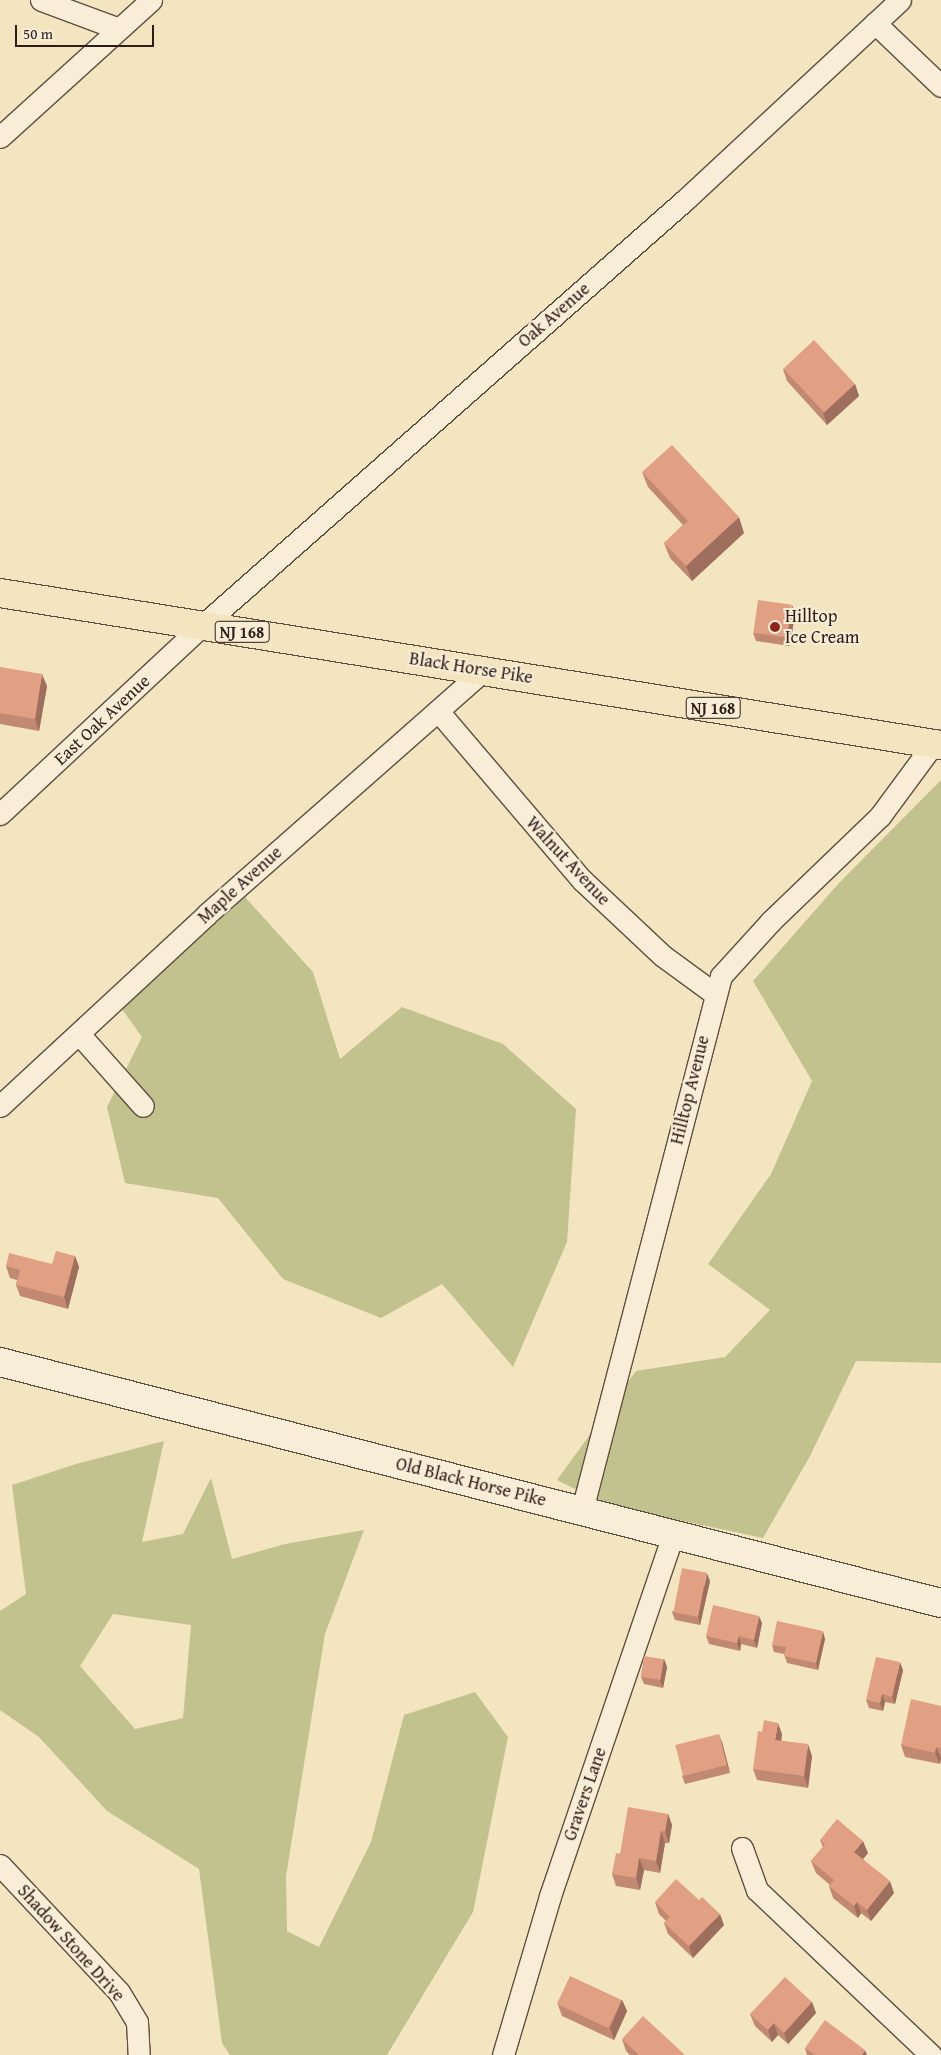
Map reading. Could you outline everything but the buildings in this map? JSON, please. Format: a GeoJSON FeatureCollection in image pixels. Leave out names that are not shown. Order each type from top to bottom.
{"type":"FeatureCollection","features":[{"type":"Feature","properties":{"kind":"main road","name":"Black Horse Pike"},"geometry":{"type":"LineString","coordinates":[[0,593],[937,745]]}},
{"type":"Feature","properties":{"kind":"street"},"geometry":{"type":"LineString","coordinates":[[41,0],[119,29]]}},
{"type":"Feature","properties":{"kind":"street"},"geometry":{"type":"LineString","coordinates":[[0,137],[151,0]]}},
{"type":"Feature","properties":{"kind":"street","name":"Oak Avenue"},"geometry":{"type":"LineString","coordinates":[[203,626],[686,198],[900,0]]}},
{"type":"Feature","properties":{"kind":"street"},"geometry":{"type":"LineString","coordinates":[[875,23],[941,86]]}},
{"type":"Feature","properties":{"kind":"street","name":"East Oak Avenue"},"geometry":{"type":"LineString","coordinates":[[0,814],[203,626]]}},
{"type":"Feature","properties":{"kind":"street","name":"Maple Avenue"},"geometry":{"type":"LineString","coordinates":[[0,1106],[207,914],[484,670]]}},
{"type":"Feature","properties":{"kind":"street","name":"Walnut Avenue"},"geometry":{"type":"LineString","coordinates":[[438,711],[582,880],[663,956],[715,994]]}},
{"type":"Feature","properties":{"kind":"street","name":"Hilltop Avenue"},"geometry":{"type":"LineString","coordinates":[[582,1510],[715,994],[722,976],[771,921],[880,816],[937,745]]}},
{"type":"Feature","properties":{"kind":"street"},"geometry":{"type":"LineString","coordinates":[[79,1034],[143,1106]]}},
{"type":"Feature","properties":{"kind":"street","name":"Old Black Horse Pike"},"geometry":{"type":"LineString","coordinates":[[0,1362],[941,1603]]}},
{"type":"Feature","properties":{"kind":"street","name":"Gravers Lane"},"geometry":{"type":"LineString","coordinates":[[508,2053],[550,1896],[673,1534]]}},
{"type":"Feature","properties":{"kind":"street"},"geometry":{"type":"LineString","coordinates":[[742,1848],[757,1890],[931,2055]]}},
{"type":"Feature","properties":{"kind":"street","name":"Shadow Stone Drive"},"geometry":{"type":"LineString","coordinates":[[0,1865],[119,1992],[137,2022],[139,2055]]}},
{"type":"Feature","properties":{"kind":"green space"},"geometry":{"type":"Polygon","coordinates":[[[941,780],[941,1363],[856,1361],[809,1458],[763,1538],[607,1505],[557,1480],[636,1371],[725,1357],[770,1310],[708,1264],[771,1174],[812,1081],[753,981],[839,883],[941,780]]]}},
{"type":"Feature","properties":{"kind":"green space"},"geometry":{"type":"Polygon","coordinates":[[[245,897],[313,972],[340,1059],[402,1007],[503,1044],[576,1109],[567,1242],[513,1367],[442,1284],[381,1318],[283,1279],[218,1198],[125,1183],[107,1107],[142,1037],[121,1008],[245,897]]]}},
{"type":"Feature","properties":{"kind":"green space"},"geometry":{"type":"Polygon","coordinates":[[[164,1441],[142,1542],[183,1534],[211,1478],[232,1559],[285,1544],[364,1530],[325,1634],[286,1876],[287,1931],[319,1947],[371,1842],[404,1715],[475,1692],[508,1737],[473,1912],[387,2055],[230,2055],[222,2043],[199,1869],[107,1811],[39,1737],[0,1710],[0,1611],[26,1594],[12,1485],[76,1464],[164,1441]],[[113,1614],[80,1666],[135,1729],[183,1718],[191,1625],[113,1614]]]}},
{"type":"Feature","properties":{"kind":"place","name":"Hilltop Ice Cream"},"geometry":{"type":"Point","coordinates":[775,627]}}]}
